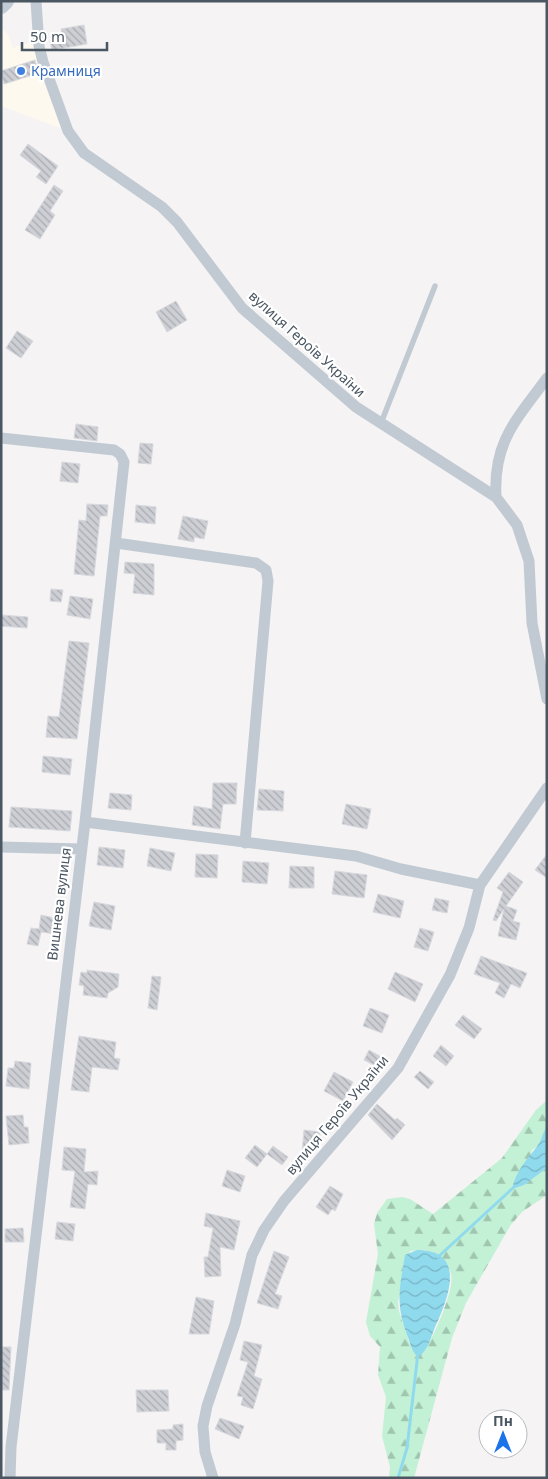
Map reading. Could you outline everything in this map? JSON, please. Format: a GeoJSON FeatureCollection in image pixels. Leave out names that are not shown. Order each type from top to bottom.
{"type":"FeatureCollection","features":[{"type":"Feature","properties":{"kind":"street"},"geometry":{"type":"LineString","coordinates":[[1,6],[6,1]]}},
{"type":"Feature","properties":{"kind":"street","name":"вулиця Героїв України"},"geometry":{"type":"LineString","coordinates":[[36,1],[40,52],[68,132],[78,146],[92,160],[162,207],[177,222],[242,308],[356,407],[380,425],[496,498],[517,525],[527,548],[531,574],[532,623],[547,700]]}},
{"type":"Feature","properties":{"kind":"street"},"geometry":{"type":"LineString","coordinates":[[496,498],[496,471],[501,446],[511,427],[547,378]]}},
{"type":"Feature","properties":{"kind":"street","name":"Вишнева вулиця"},"geometry":{"type":"LineString","coordinates":[[1,438],[114,450],[120,454],[124,462],[85,822],[11,1447],[10,1478]]}},
{"type":"Feature","properties":{"kind":"street"},"geometry":{"type":"LineString","coordinates":[[116,542],[256,564],[266,570],[268,581],[245,843]]}},
{"type":"Feature","properties":{"kind":"street","name":"вулиця Героїв України"},"geometry":{"type":"LineString","coordinates":[[213,1478],[205,1452],[203,1426],[207,1406],[235,1324],[252,1255],[264,1230],[284,1201],[398,1068],[450,975],[469,928],[480,885],[547,788]]}},
{"type":"Feature","properties":{"kind":"street"},"geometry":{"type":"LineString","coordinates":[[85,822],[356,856],[401,869],[480,885]]}},
{"type":"Feature","properties":{"kind":"street"},"geometry":{"type":"LineString","coordinates":[[1,847],[81,850]]}},
{"type":"Feature","properties":{"kind":"lane"},"geometry":{"type":"LineString","coordinates":[[380,425],[435,286]]}},
{"type":"Feature","properties":{"kind":"shaded area"},"geometry":{"type":"Polygon","coordinates":[[[1,27],[8,34],[13,48],[39,40],[68,131],[1,106],[1,27]]]}},
{"type":"Feature","properties":{"kind":"green space"},"geometry":{"type":"Polygon","coordinates":[[[547,1100],[547,1127],[539,1145],[532,1150],[524,1185],[547,1168],[547,1195],[522,1212],[510,1226],[466,1303],[452,1338],[414,1478],[389,1478],[390,1467],[382,1436],[386,1397],[378,1375],[380,1347],[370,1336],[366,1322],[378,1254],[374,1224],[377,1213],[387,1199],[402,1197],[410,1199],[433,1214],[502,1158],[536,1110],[547,1100]],[[410,1251],[398,1302],[399,1311],[412,1350],[422,1354],[442,1315],[450,1291],[451,1281],[451,1274],[444,1261],[428,1251],[410,1251]]]}},
{"type":"Feature","properties":{"kind":"water"},"geometry":{"type":"Polygon","coordinates":[[[547,1127],[547,1168],[524,1185],[512,1189],[519,1171],[539,1143],[547,1127]]]}},
{"type":"Feature","properties":{"kind":"water"},"geometry":{"type":"Polygon","coordinates":[[[417,1250],[433,1252],[443,1258],[449,1267],[450,1278],[445,1303],[427,1348],[418,1357],[412,1349],[400,1307],[401,1278],[405,1255],[417,1250]]]}},
{"type":"Feature","properties":{"kind":"building"},"geometry":{"type":"Polygon","coordinates":[[[84,25],[87,44],[52,50],[50,41],[63,39],[61,29],[84,25]]]}},
{"type":"Feature","properties":{"kind":"building","name":"Крамниця"},"geometry":{"type":"Polygon","coordinates":[[[35,60],[39,73],[4,84],[1,71],[35,60]]]}},
{"type":"Feature","properties":{"kind":"building"},"geometry":{"type":"Polygon","coordinates":[[[28,144],[58,166],[46,184],[36,177],[41,171],[20,155],[28,144]]]}},
{"type":"Feature","properties":{"kind":"building"},"geometry":{"type":"Polygon","coordinates":[[[54,185],[63,191],[50,211],[55,215],[40,239],[25,230],[54,185]]]}},
{"type":"Feature","properties":{"kind":"building"},"geometry":{"type":"Polygon","coordinates":[[[176,301],[187,320],[167,332],[156,312],[176,301]]]}},
{"type":"Feature","properties":{"kind":"building"},"geometry":{"type":"Polygon","coordinates":[[[17,331],[33,341],[21,358],[6,348],[17,331]]]}},
{"type":"Feature","properties":{"kind":"building"},"geometry":{"type":"Polygon","coordinates":[[[76,424],[98,427],[97,441],[74,438],[76,424]]]}},
{"type":"Feature","properties":{"kind":"building"},"geometry":{"type":"Polygon","coordinates":[[[140,443],[153,444],[151,464],[138,463],[140,443]]]}},
{"type":"Feature","properties":{"kind":"building"},"geometry":{"type":"Polygon","coordinates":[[[62,462],[80,464],[78,483],[60,481],[62,462]]]}},
{"type":"Feature","properties":{"kind":"building"},"geometry":{"type":"Polygon","coordinates":[[[87,504],[108,505],[107,516],[100,516],[94,576],[74,574],[79,520],[86,521],[87,504]]]}},
{"type":"Feature","properties":{"kind":"building"},"geometry":{"type":"Polygon","coordinates":[[[136,505],[156,507],[155,524],[135,522],[136,505]]]}},
{"type":"Feature","properties":{"kind":"building"},"geometry":{"type":"Polygon","coordinates":[[[183,516],[208,521],[204,539],[194,537],[194,542],[178,539],[183,516]]]}},
{"type":"Feature","properties":{"kind":"building"},"geometry":{"type":"Polygon","coordinates":[[[125,562],[154,564],[154,595],[133,593],[135,574],[124,573],[125,562]]]}},
{"type":"Feature","properties":{"kind":"building"},"geometry":{"type":"Polygon","coordinates":[[[51,589],[63,590],[61,602],[50,601],[51,589]]]}},
{"type":"Feature","properties":{"kind":"building"},"geometry":{"type":"Polygon","coordinates":[[[70,596],[93,599],[90,619],[67,615],[70,596]]]}},
{"type":"Feature","properties":{"kind":"building"},"geometry":{"type":"Polygon","coordinates":[[[1,615],[28,617],[27,628],[1,626],[1,615]]]}},
{"type":"Feature","properties":{"kind":"building"},"geometry":{"type":"Polygon","coordinates":[[[69,641],[89,643],[77,739],[46,737],[48,716],[59,717],[69,641]]]}},
{"type":"Feature","properties":{"kind":"building"},"geometry":{"type":"Polygon","coordinates":[[[43,756],[72,759],[70,775],[42,772],[43,756]]]}},
{"type":"Feature","properties":{"kind":"building"},"geometry":{"type":"Polygon","coordinates":[[[213,783],[237,783],[236,804],[223,804],[220,829],[192,825],[194,806],[212,809],[213,783]]]}},
{"type":"Feature","properties":{"kind":"building"},"geometry":{"type":"Polygon","coordinates":[[[259,789],[284,791],[283,811],[257,810],[259,789]]]}},
{"type":"Feature","properties":{"kind":"building"},"geometry":{"type":"Polygon","coordinates":[[[110,793],[132,795],[131,810],[108,808],[110,793]]]}},
{"type":"Feature","properties":{"kind":"building"},"geometry":{"type":"Polygon","coordinates":[[[346,804],[371,809],[367,829],[342,824],[346,804]]]}},
{"type":"Feature","properties":{"kind":"building"},"geometry":{"type":"Polygon","coordinates":[[[11,807],[72,811],[70,831],[9,827],[11,807]]]}},
{"type":"Feature","properties":{"kind":"building"},"geometry":{"type":"Polygon","coordinates":[[[99,847],[125,850],[123,868],[97,865],[99,847]]]}},
{"type":"Feature","properties":{"kind":"building"},"geometry":{"type":"Polygon","coordinates":[[[150,848],[175,853],[171,871],[147,866],[150,848]]]}},
{"type":"Feature","properties":{"kind":"building"},"geometry":{"type":"Polygon","coordinates":[[[196,854],[218,855],[217,878],[195,877],[196,854]]]}},
{"type":"Feature","properties":{"kind":"building"},"geometry":{"type":"Polygon","coordinates":[[[547,854],[547,878],[535,870],[547,854]]]}},
{"type":"Feature","properties":{"kind":"building"},"geometry":{"type":"Polygon","coordinates":[[[243,861],[269,863],[267,884],[242,882],[243,861]]]}},
{"type":"Feature","properties":{"kind":"building"},"geometry":{"type":"Polygon","coordinates":[[[290,866],[314,867],[314,888],[289,888],[290,866]]]}},
{"type":"Feature","properties":{"kind":"building"},"geometry":{"type":"Polygon","coordinates":[[[335,871],[367,875],[364,898],[332,894],[335,871]]]}},
{"type":"Feature","properties":{"kind":"building"},"geometry":{"type":"Polygon","coordinates":[[[509,872],[523,882],[506,906],[517,910],[513,921],[520,923],[516,940],[498,936],[504,909],[496,921],[493,920],[503,892],[497,888],[509,872]]]}},
{"type":"Feature","properties":{"kind":"building"},"geometry":{"type":"Polygon","coordinates":[[[378,894],[404,901],[400,918],[373,912],[378,894]]]}},
{"type":"Feature","properties":{"kind":"building"},"geometry":{"type":"Polygon","coordinates":[[[435,898],[449,901],[447,913],[432,910],[435,898]]]}},
{"type":"Feature","properties":{"kind":"building"},"geometry":{"type":"Polygon","coordinates":[[[94,902],[115,906],[111,930],[89,926],[94,902]]]}},
{"type":"Feature","properties":{"kind":"building"},"geometry":{"type":"Polygon","coordinates":[[[41,915],[59,919],[56,934],[41,932],[38,946],[27,944],[31,928],[39,929],[41,915]]]}},
{"type":"Feature","properties":{"kind":"building"},"geometry":{"type":"Polygon","coordinates":[[[420,928],[434,932],[428,951],[414,947],[420,928]]]}},
{"type":"Feature","properties":{"kind":"building"},"geometry":{"type":"Polygon","coordinates":[[[481,956],[527,973],[520,988],[511,984],[504,998],[495,993],[500,983],[474,974],[481,956]]]}},
{"type":"Feature","properties":{"kind":"building"},"geometry":{"type":"Polygon","coordinates":[[[87,970],[119,974],[118,987],[108,993],[107,998],[83,995],[84,986],[79,985],[81,972],[87,973],[87,970]]]}},
{"type":"Feature","properties":{"kind":"building"},"geometry":{"type":"Polygon","coordinates":[[[395,972],[423,984],[415,1002],[388,989],[395,972]]]}},
{"type":"Feature","properties":{"kind":"building"},"geometry":{"type":"Polygon","coordinates":[[[152,976],[161,977],[157,1010],[148,1008],[152,976]]]}},
{"type":"Feature","properties":{"kind":"building"},"geometry":{"type":"Polygon","coordinates":[[[370,1008],[389,1015],[382,1033],[363,1026],[370,1008]]]}},
{"type":"Feature","properties":{"kind":"building"},"geometry":{"type":"Polygon","coordinates":[[[463,1015],[482,1029],[474,1039],[455,1025],[463,1015]]]}},
{"type":"Feature","properties":{"kind":"building"},"geometry":{"type":"Polygon","coordinates":[[[79,1036],[116,1042],[114,1058],[120,1059],[118,1070],[92,1067],[89,1092],[71,1090],[79,1036]]]}},
{"type":"Feature","properties":{"kind":"building"},"geometry":{"type":"Polygon","coordinates":[[[441,1045],[454,1056],[446,1066],[433,1056],[441,1045]]]}},
{"type":"Feature","properties":{"kind":"building"},"geometry":{"type":"Polygon","coordinates":[[[369,1050],[385,1059],[380,1068],[364,1060],[369,1050]]]}},
{"type":"Feature","properties":{"kind":"building"},"geometry":{"type":"Polygon","coordinates":[[[15,1061],[31,1063],[29,1089],[6,1086],[8,1068],[14,1068],[15,1061]]]}},
{"type":"Feature","properties":{"kind":"building"},"geometry":{"type":"Polygon","coordinates":[[[420,1071],[434,1082],[428,1089],[414,1077],[420,1071]]]}},
{"type":"Feature","properties":{"kind":"building"},"geometry":{"type":"Polygon","coordinates":[[[334,1072],[353,1082],[343,1101],[324,1091],[334,1072]]]}},
{"type":"Feature","properties":{"kind":"building"},"geometry":{"type":"Polygon","coordinates":[[[377,1104],[395,1120],[397,1118],[405,1125],[392,1140],[368,1115],[377,1104]]]}},
{"type":"Feature","properties":{"kind":"building"},"geometry":{"type":"Polygon","coordinates":[[[23,1115],[24,1127],[28,1127],[29,1143],[9,1145],[6,1116],[23,1115]]]}},
{"type":"Feature","properties":{"kind":"building"},"geometry":{"type":"Polygon","coordinates":[[[304,1130],[320,1132],[320,1142],[311,1141],[302,1153],[304,1130]]]}},
{"type":"Feature","properties":{"kind":"building"},"geometry":{"type":"Polygon","coordinates":[[[255,1145],[267,1154],[257,1167],[245,1158],[255,1145]]]}},
{"type":"Feature","properties":{"kind":"building"},"geometry":{"type":"Polygon","coordinates":[[[273,1146],[288,1157],[282,1165],[267,1154],[273,1146]]]}},
{"type":"Feature","properties":{"kind":"building"},"geometry":{"type":"Polygon","coordinates":[[[64,1147],[86,1149],[84,1172],[98,1171],[97,1185],[88,1184],[85,1209],[70,1207],[75,1171],[62,1170],[64,1147]]]}},
{"type":"Feature","properties":{"kind":"building"},"geometry":{"type":"Polygon","coordinates":[[[227,1170],[245,1176],[240,1192],[222,1186],[227,1170]]]}},
{"type":"Feature","properties":{"kind":"building"},"geometry":{"type":"Polygon","coordinates":[[[330,1186],[343,1194],[335,1211],[332,1209],[328,1215],[316,1207],[330,1186]]]}},
{"type":"Feature","properties":{"kind":"building"},"geometry":{"type":"Polygon","coordinates":[[[206,1213],[240,1221],[234,1250],[220,1247],[221,1276],[205,1277],[204,1257],[208,1257],[213,1228],[204,1226],[206,1213]]]}},
{"type":"Feature","properties":{"kind":"building"},"geometry":{"type":"Polygon","coordinates":[[[57,1222],[75,1224],[73,1241],[55,1239],[57,1222]]]}},
{"type":"Feature","properties":{"kind":"building"},"geometry":{"type":"Polygon","coordinates":[[[23,1228],[24,1242],[5,1242],[5,1229],[23,1228]]]}},
{"type":"Feature","properties":{"kind":"building"},"geometry":{"type":"Polygon","coordinates":[[[274,1251],[289,1257],[275,1294],[282,1296],[278,1309],[257,1303],[274,1251]]]}},
{"type":"Feature","properties":{"kind":"building"},"geometry":{"type":"Polygon","coordinates":[[[196,1297],[214,1301],[209,1334],[189,1334],[196,1297]]]}},
{"type":"Feature","properties":{"kind":"building"},"geometry":{"type":"Polygon","coordinates":[[[244,1341],[262,1345],[254,1376],[262,1379],[253,1409],[241,1405],[243,1397],[237,1396],[248,1362],[240,1360],[244,1341]]]}},
{"type":"Feature","properties":{"kind":"building"},"geometry":{"type":"Polygon","coordinates":[[[1,1347],[11,1347],[9,1390],[1,1390],[1,1347]]]}},
{"type":"Feature","properties":{"kind":"building"},"geometry":{"type":"Polygon","coordinates":[[[136,1390],[168,1390],[169,1411],[137,1412],[136,1390]]]}},
{"type":"Feature","properties":{"kind":"building"},"geometry":{"type":"Polygon","coordinates":[[[220,1418],[244,1426],[239,1439],[215,1429],[220,1418]]]}},
{"type":"Feature","properties":{"kind":"building"},"geometry":{"type":"Polygon","coordinates":[[[183,1424],[183,1440],[176,1441],[176,1450],[166,1450],[166,1443],[157,1443],[157,1430],[173,1429],[173,1425],[183,1424]]]}},
{"type":"Feature","properties":{"kind":"waterway"},"geometry":{"type":"LineString","coordinates":[[438,1257],[514,1187]]}},
{"type":"Feature","properties":{"kind":"waterway"},"geometry":{"type":"LineString","coordinates":[[398,1478],[407,1448],[418,1353]]}},
{"type":"Feature","properties":{"kind":"place","name":"Крамниця"},"geometry":{"type":"Point","coordinates":[21,71]}}]}
